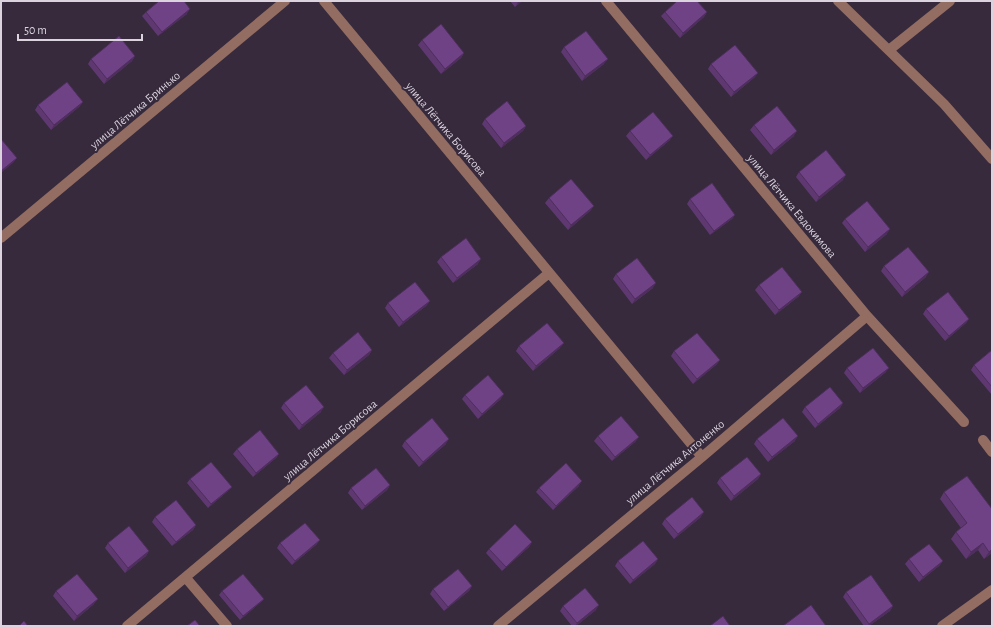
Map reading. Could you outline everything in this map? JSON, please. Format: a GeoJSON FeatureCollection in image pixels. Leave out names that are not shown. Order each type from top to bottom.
{"type":"FeatureCollection","features":[{"type":"Feature","properties":{"kind":"street","name":"улица Лётчика Бринько"},"geometry":{"type":"LineString","coordinates":[[1,238],[285,1]]}},
{"type":"Feature","properties":{"kind":"street","name":"улица Лётчика Борисова"},"geometry":{"type":"LineString","coordinates":[[324,1],[702,457]]}},
{"type":"Feature","properties":{"kind":"street","name":"улица Лётчика Евдокимова"},"geometry":{"type":"LineString","coordinates":[[606,1],[867,316],[964,422]]}},
{"type":"Feature","properties":{"kind":"street"},"geometry":{"type":"LineString","coordinates":[[838,1],[944,104],[992,159]]}},
{"type":"Feature","properties":{"kind":"street"},"geometry":{"type":"LineString","coordinates":[[889,50],[950,1]]}},
{"type":"Feature","properties":{"kind":"street","name":"улица Лётчика Борисова"},"geometry":{"type":"LineString","coordinates":[[127,626],[549,273]]}},
{"type":"Feature","properties":{"kind":"street","name":"улица Лётчика Антоненко"},"geometry":{"type":"LineString","coordinates":[[498,626],[702,457],[867,316]]}},
{"type":"Feature","properties":{"kind":"street"},"geometry":{"type":"LineString","coordinates":[[983,440],[992,452]]}},
{"type":"Feature","properties":{"kind":"street"},"geometry":{"type":"LineString","coordinates":[[186,578],[227,626]]}},
{"type":"Feature","properties":{"kind":"street"},"geometry":{"type":"LineString","coordinates":[[942,626],[992,590]]}},
{"type":"Feature","properties":{"kind":"building"},"geometry":{"type":"Polygon","coordinates":[[[159,1],[184,1],[190,9],[162,32],[146,12],[159,1]]]}},
{"type":"Feature","properties":{"kind":"building"},"geometry":{"type":"Polygon","coordinates":[[[677,1],[697,1],[707,12],[683,33],[665,12],[677,1]]]}},
{"type":"Feature","properties":{"kind":"building"},"geometry":{"type":"Polygon","coordinates":[[[441,24],[464,53],[445,69],[422,40],[441,24]]]}},
{"type":"Feature","properties":{"kind":"building"},"geometry":{"type":"Polygon","coordinates":[[[586,31],[608,59],[585,76],[564,47],[586,31]]]}},
{"type":"Feature","properties":{"kind":"building"},"geometry":{"type":"Polygon","coordinates":[[[119,36],[135,56],[107,79],[91,59],[119,36]]]}},
{"type":"Feature","properties":{"kind":"building"},"geometry":{"type":"Polygon","coordinates":[[[735,45],[758,73],[734,92],[711,64],[735,45]]]}},
{"type":"Feature","properties":{"kind":"building"},"geometry":{"type":"Polygon","coordinates":[[[67,82],[83,102],[54,125],[38,105],[67,82]]]}},
{"type":"Feature","properties":{"kind":"building"},"geometry":{"type":"Polygon","coordinates":[[[507,101],[526,126],[504,143],[485,119],[507,101]]]}},
{"type":"Feature","properties":{"kind":"building"},"geometry":{"type":"Polygon","coordinates":[[[777,106],[797,131],[774,150],[754,125],[777,106]]]}},
{"type":"Feature","properties":{"kind":"building"},"geometry":{"type":"Polygon","coordinates":[[[653,112],[673,136],[650,155],[630,131],[653,112]]]}},
{"type":"Feature","properties":{"kind":"building"},"geometry":{"type":"Polygon","coordinates":[[[1,139],[17,158],[1,171],[1,139]]]}},
{"type":"Feature","properties":{"kind":"building"},"geometry":{"type":"Polygon","coordinates":[[[826,150],[846,175],[819,197],[799,172],[826,150]]]}},
{"type":"Feature","properties":{"kind":"building"},"geometry":{"type":"Polygon","coordinates":[[[571,179],[594,206],[571,225],[549,198],[571,179]]]}},
{"type":"Feature","properties":{"kind":"building"},"geometry":{"type":"Polygon","coordinates":[[[712,183],[735,215],[714,231],[690,199],[712,183]]]}},
{"type":"Feature","properties":{"kind":"building"},"geometry":{"type":"Polygon","coordinates":[[[867,201],[890,229],[868,247],[845,219],[867,201]]]}},
{"type":"Feature","properties":{"kind":"building"},"geometry":{"type":"Polygon","coordinates":[[[466,238],[481,259],[457,278],[441,257],[466,238]]]}},
{"type":"Feature","properties":{"kind":"building"},"geometry":{"type":"Polygon","coordinates":[[[908,247],[929,272],[905,292],[884,266],[908,247]]]}},
{"type":"Feature","properties":{"kind":"building"},"geometry":{"type":"Polygon","coordinates":[[[637,258],[656,283],[635,299],[616,274],[637,258]]]}},
{"type":"Feature","properties":{"kind":"building"},"geometry":{"type":"Polygon","coordinates":[[[782,267],[802,292],[779,310],[759,285],[782,267]]]}},
{"type":"Feature","properties":{"kind":"building"},"geometry":{"type":"Polygon","coordinates":[[[415,282],[430,301],[403,322],[388,303],[415,282]]]}},
{"type":"Feature","properties":{"kind":"building"},"geometry":{"type":"Polygon","coordinates":[[[948,292],[969,319],[949,336],[926,309],[948,292]]]}},
{"type":"Feature","properties":{"kind":"building"},"geometry":{"type":"Polygon","coordinates":[[[547,323],[564,343],[536,366],[519,346],[547,323]]]}},
{"type":"Feature","properties":{"kind":"building"},"geometry":{"type":"Polygon","coordinates":[[[358,332],[372,350],[347,370],[333,353],[358,332]]]}},
{"type":"Feature","properties":{"kind":"building"},"geometry":{"type":"Polygon","coordinates":[[[697,333],[720,360],[697,379],[674,351],[697,333]]]}},
{"type":"Feature","properties":{"kind":"building"},"geometry":{"type":"Polygon","coordinates":[[[873,348],[889,368],[863,388],[847,368],[873,348]]]}},
{"type":"Feature","properties":{"kind":"building"},"geometry":{"type":"Polygon","coordinates":[[[992,350],[992,387],[974,365],[992,350]]]}},
{"type":"Feature","properties":{"kind":"building"},"geometry":{"type":"Polygon","coordinates":[[[488,375],[504,394],[482,414],[465,395],[488,375]]]}},
{"type":"Feature","properties":{"kind":"building"},"geometry":{"type":"Polygon","coordinates":[[[306,385],[324,407],[302,425],[284,403],[306,385]]]}},
{"type":"Feature","properties":{"kind":"building"},"geometry":{"type":"Polygon","coordinates":[[[830,387],[843,403],[818,424],[805,407],[830,387]]]}},
{"type":"Feature","properties":{"kind":"building"},"geometry":{"type":"Polygon","coordinates":[[[621,416],[639,437],[615,457],[598,436],[621,416]]]}},
{"type":"Feature","properties":{"kind":"building"},"geometry":{"type":"Polygon","coordinates":[[[432,418],[449,439],[423,462],[405,441],[432,418]]]}},
{"type":"Feature","properties":{"kind":"building"},"geometry":{"type":"Polygon","coordinates":[[[783,418],[798,436],[772,457],[757,439],[783,418]]]}},
{"type":"Feature","properties":{"kind":"building"},"geometry":{"type":"Polygon","coordinates":[[[260,430],[279,454],[256,473],[237,449],[260,430]]]}},
{"type":"Feature","properties":{"kind":"building"},"geometry":{"type":"Polygon","coordinates":[[[747,457],[761,474],[734,496],[720,478],[747,457]]]}},
{"type":"Feature","properties":{"kind":"building"},"geometry":{"type":"Polygon","coordinates":[[[211,462],[232,487],[211,504],[190,479],[211,462]]]}},
{"type":"Feature","properties":{"kind":"building"},"geometry":{"type":"Polygon","coordinates":[[[566,463],[582,481],[556,506],[539,488],[566,463]]]}},
{"type":"Feature","properties":{"kind":"building"},"geometry":{"type":"Polygon","coordinates":[[[376,468],[390,485],[365,506],[351,488],[376,468]]]}},
{"type":"Feature","properties":{"kind":"building"},"geometry":{"type":"Polygon","coordinates":[[[967,476],[992,509],[992,549],[989,552],[983,543],[971,552],[956,532],[967,523],[944,492],[967,476]]]}},
{"type":"Feature","properties":{"kind":"building"},"geometry":{"type":"Polygon","coordinates":[[[692,497],[704,512],[678,534],[665,519],[692,497]]]}},
{"type":"Feature","properties":{"kind":"building"},"geometry":{"type":"Polygon","coordinates":[[[176,500],[196,525],[176,542],[155,517],[176,500]]]}},
{"type":"Feature","properties":{"kind":"building"},"geometry":{"type":"Polygon","coordinates":[[[305,523],[320,540],[295,561],[280,543],[305,523]]]}},
{"type":"Feature","properties":{"kind":"building"},"geometry":{"type":"Polygon","coordinates":[[[515,524],[532,542],[506,567],[489,549],[515,524]]]}},
{"type":"Feature","properties":{"kind":"building"},"geometry":{"type":"Polygon","coordinates":[[[129,526],[149,551],[128,568],[108,543],[129,526]]]}},
{"type":"Feature","properties":{"kind":"building"},"geometry":{"type":"Polygon","coordinates":[[[643,541],[658,559],[633,580],[618,561],[643,541]]]}},
{"type":"Feature","properties":{"kind":"building"},"geometry":{"type":"Polygon","coordinates":[[[929,544],[943,561],[923,577],[909,559],[929,544]]]}},
{"type":"Feature","properties":{"kind":"building"},"geometry":{"type":"Polygon","coordinates":[[[458,569],[472,586],[448,607],[433,589],[458,569]]]}},
{"type":"Feature","properties":{"kind":"building"},"geometry":{"type":"Polygon","coordinates":[[[77,574],[98,599],[77,616],[56,591],[77,574]]]}},
{"type":"Feature","properties":{"kind":"building"},"geometry":{"type":"Polygon","coordinates":[[[243,574],[264,599],[243,616],[222,591],[243,574]]]}},
{"type":"Feature","properties":{"kind":"building"},"geometry":{"type":"Polygon","coordinates":[[[871,575],[893,606],[869,624],[846,592],[871,575]]]}},
{"type":"Feature","properties":{"kind":"building"},"geometry":{"type":"Polygon","coordinates":[[[585,588],[599,605],[577,623],[563,606],[585,588]]]}},
{"type":"Feature","properties":{"kind":"building"},"geometry":{"type":"Polygon","coordinates":[[[811,605],[826,626],[783,626],[811,605]]]}},
{"type":"Feature","properties":{"kind":"building"},"geometry":{"type":"Polygon","coordinates":[[[723,616],[730,626],[710,626],[723,616]]]}},
{"type":"Feature","properties":{"kind":"building"},"geometry":{"type":"Polygon","coordinates":[[[195,620],[200,626],[187,626],[195,620]]]}},
{"type":"Feature","properties":{"kind":"building"},"geometry":{"type":"Polygon","coordinates":[[[24,621],[28,626],[19,626],[24,621]]]}}]}
